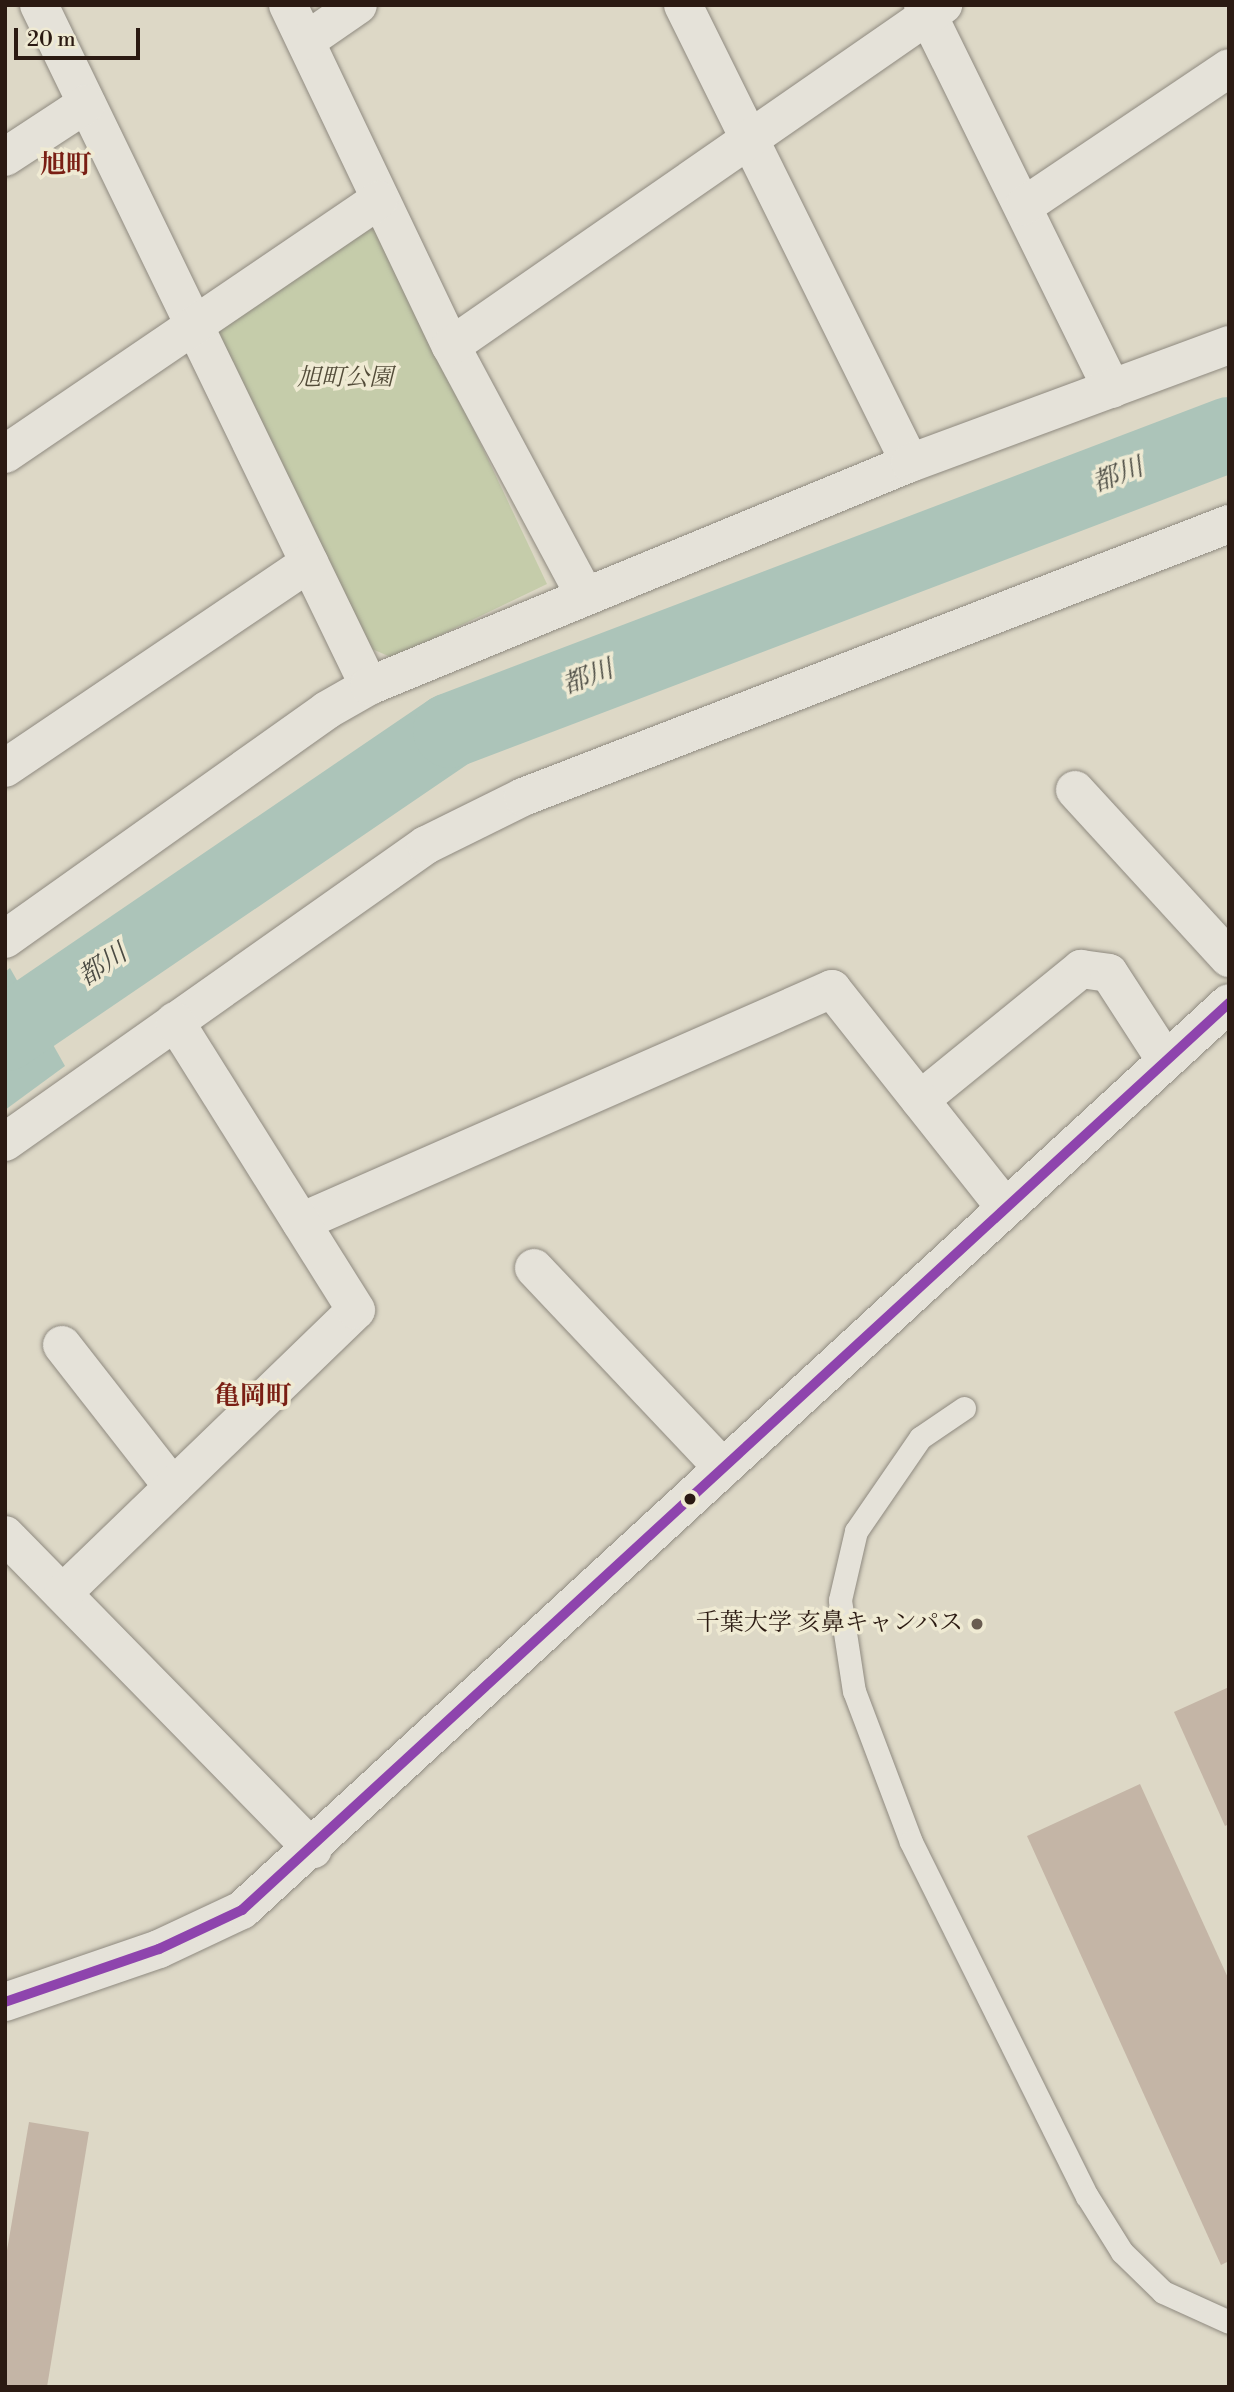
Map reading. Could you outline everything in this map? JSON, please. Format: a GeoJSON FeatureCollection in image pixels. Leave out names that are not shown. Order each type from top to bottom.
{"type":"FeatureCollection","features":[{"type":"Feature","properties":{"kind":"street"},"geometry":{"type":"LineString","coordinates":[[38,5],[369,686]]}},
{"type":"Feature","properties":{"kind":"street"},"geometry":{"type":"LineString","coordinates":[[288,5],[451,346],[584,594]]}},
{"type":"Feature","properties":{"kind":"street"},"geometry":{"type":"LineString","coordinates":[[306,41],[358,5]]}},
{"type":"Feature","properties":{"kind":"street"},"geometry":{"type":"LineString","coordinates":[[683,5],[910,463]]}},
{"type":"Feature","properties":{"kind":"street"},"geometry":{"type":"LineString","coordinates":[[451,346],[931,9],[1112,389]]}},
{"type":"Feature","properties":{"kind":"street"},"geometry":{"type":"LineString","coordinates":[[1024,206],[1229,68]]}},
{"type":"Feature","properties":{"kind":"street"},"geometry":{"type":"LineString","coordinates":[[5,157],[86,104]]}},
{"type":"Feature","properties":{"kind":"street"},"geometry":{"type":"LineString","coordinates":[[5,454],[379,200]]}},
{"type":"Feature","properties":{"kind":"street"},"geometry":{"type":"LineString","coordinates":[[7,932],[327,710],[369,686],[584,594],[910,463],[1229,345]]}},
{"type":"Feature","properties":{"kind":"street"},"geometry":{"type":"LineString","coordinates":[[5,1142],[426,845],[523,797],[1229,524]]}},
{"type":"Feature","properties":{"kind":"street"},"geometry":{"type":"LineString","coordinates":[[5,768],[309,563]]}},
{"type":"Feature","properties":{"kind":"street"},"geometry":{"type":"LineString","coordinates":[[1076,790],[1229,958]]}},
{"type":"Feature","properties":{"kind":"street"},"geometry":{"type":"LineString","coordinates":[[920,1100],[1081,969],[1109,973],[1164,1058]]}},
{"type":"Feature","properties":{"kind":"street"},"geometry":{"type":"LineString","coordinates":[[301,1222],[832,989],[1005,1207]]}},
{"type":"Feature","properties":{"kind":"street"},"geometry":{"type":"LineString","coordinates":[[5,2002],[209,1928],[242,1910],[313,1849],[1164,1058],[1229,1003]]}},
{"type":"Feature","properties":{"kind":"street"},"geometry":{"type":"LineString","coordinates":[[63,1593],[356,1310],[175,1021]]}},
{"type":"Feature","properties":{"kind":"street"},"geometry":{"type":"LineString","coordinates":[[534,1268],[723,1468]]}},
{"type":"Feature","properties":{"kind":"street"},"geometry":{"type":"LineString","coordinates":[[62,1345],[173,1488]]}},
{"type":"Feature","properties":{"kind":"street"},"geometry":{"type":"LineString","coordinates":[[5,1535],[313,1849]]}},
{"type":"Feature","properties":{"kind":"lane"},"geometry":{"type":"LineString","coordinates":[[964,1408],[920,1438],[856,1531],[840,1600],[854,1691],[911,1842],[1087,2196],[1122,2252],[1163,2292],[1229,2322]]}},
{"type":"Feature","properties":{"kind":"green space","name":"旭町公園"},"geometry":{"type":"Polygon","coordinates":[[[377,225],[547,584],[393,658],[372,649],[214,328],[377,225]]]}},
{"type":"Feature","properties":{"kind":"shaded area"},"geometry":{"type":"Polygon","coordinates":[[[10,968],[65,1066],[5,1110],[5,972],[10,968]]]}},
{"type":"Feature","properties":{"kind":"building"},"geometry":{"type":"Polygon","coordinates":[[[1229,1687],[1229,1824],[1225,1826],[1174,1712],[1229,1687]]]}},
{"type":"Feature","properties":{"kind":"building"},"geometry":{"type":"Polygon","coordinates":[[[1140,1784],[1229,1980],[1229,2261],[1221,2265],[1027,1836],[1140,1784]]]}},
{"type":"Feature","properties":{"kind":"building"},"geometry":{"type":"Polygon","coordinates":[[[29,2122],[89,2132],[47,2387],[5,2387],[5,2262],[29,2122]]]}},
{"type":"Feature","properties":{"kind":"waterway","name":"都川"},"geometry":{"type":"LineString","coordinates":[[5,1033],[450,730],[1229,434]]}},
{"type":"Feature","properties":{"kind":"transit line"},"geometry":{"type":"LineString","coordinates":[[5,2002],[159,1949],[242,1910],[1229,1003]]}},
{"type":"Feature","properties":{"kind":"place","name":"千葉大学 亥鼻キャンパス"},"geometry":{"type":"Point","coordinates":[977,1624]}},
{"type":"Feature","properties":{"kind":"district","name":"旭町"},"geometry":{"type":"Point","coordinates":[66,166]}},
{"type":"Feature","properties":{"kind":"district","name":"亀岡町"},"geometry":{"type":"Point","coordinates":[253,1397]}}]}
